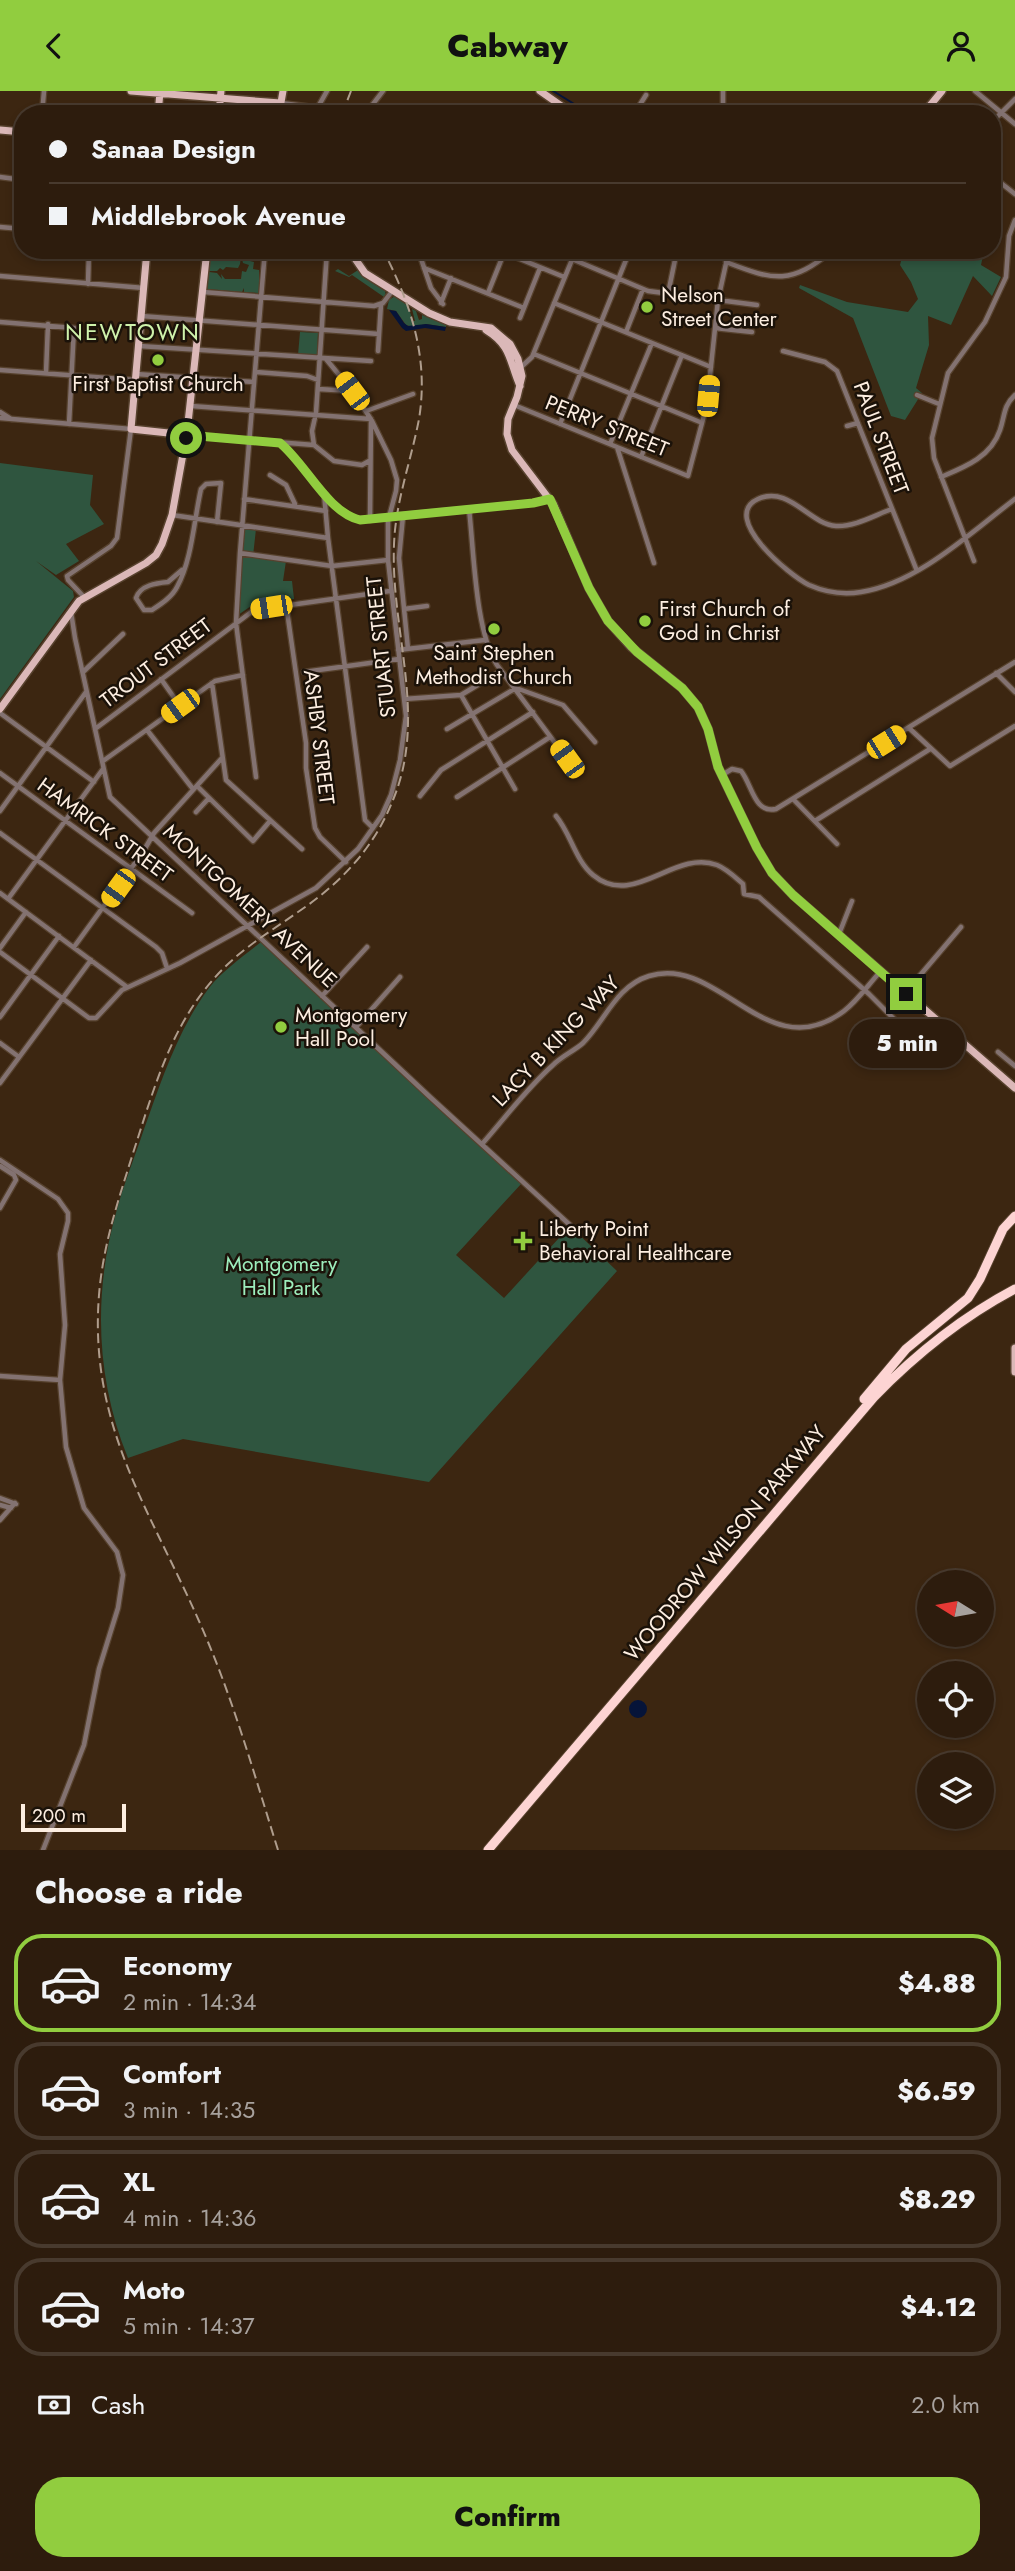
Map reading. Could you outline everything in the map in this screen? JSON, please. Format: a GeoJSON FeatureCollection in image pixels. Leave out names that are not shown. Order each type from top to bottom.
{"type":"FeatureCollection","features":[{"type":"Feature","properties":{"kind":"highway"},"geometry":{"type":"LineString","coordinates":[[824,1454],[892,1363],[971,1294],[1003,1229],[1015,1216]]}},
{"type":"Feature","properties":{"kind":"highway","name":"WOODROW WILSON PARKWAY"},"geometry":{"type":"LineString","coordinates":[[488,1850],[868,1403],[906,1365],[952,1328],[1014,1290]]}},
{"type":"Feature","properties":{"kind":"main road"},"geometry":{"type":"LineString","coordinates":[[131,91],[221,95],[280,103],[283,91]]}},
{"type":"Feature","properties":{"kind":"main road"},"geometry":{"type":"LineString","coordinates":[[540,91],[560,105]]}},
{"type":"Feature","properties":{"kind":"main road"},"geometry":{"type":"LineString","coordinates":[[930,105],[942,91]]}},
{"type":"Feature","properties":{"kind":"main road"},"geometry":{"type":"LineString","coordinates":[[146,259],[131,429],[187,435]]}},
{"type":"Feature","properties":{"kind":"main road"},"geometry":{"type":"LineString","coordinates":[[0,711],[71,611],[84,597],[153,559],[162,544],[172,515],[187,435],[206,259]]}},
{"type":"Feature","properties":{"kind":"main road"},"geometry":{"type":"LineString","coordinates":[[355,259],[363,272],[436,317],[492,329],[504,337],[513,349],[522,383],[507,425],[510,446],[516,458],[550,499],[589,588],[608,621],[637,652],[682,688],[698,707],[708,729],[716,762],[757,848],[772,873],[787,890],[1015,1088]]}},
{"type":"Feature","properties":{"kind":"main road"},"geometry":{"type":"LineString","coordinates":[[1015,1348],[1015,1372]]}},
{"type":"Feature","properties":{"kind":"street"},"geometry":{"type":"LineString","coordinates":[[975,91],[992,105]]}},
{"type":"Feature","properties":{"kind":"street"},"geometry":{"type":"LineString","coordinates":[[640,105],[646,95]]}},
{"type":"Feature","properties":{"kind":"street"},"geometry":{"type":"LineString","coordinates":[[1015,99],[1001,112],[1015,124]]}},
{"type":"Feature","properties":{"kind":"street"},"geometry":{"type":"LineString","coordinates":[[280,103],[299,105]]}},
{"type":"Feature","properties":{"kind":"street"},"geometry":{"type":"LineString","coordinates":[[1001,183],[1015,194]]}},
{"type":"Feature","properties":{"kind":"street"},"geometry":{"type":"LineString","coordinates":[[975,561],[941,477],[932,443],[939,404],[952,366],[985,322],[1006,277],[1008,241],[1015,220]]}},
{"type":"Feature","properties":{"kind":"street"},"geometry":{"type":"LineString","coordinates":[[88,284],[89,259]]}},
{"type":"Feature","properties":{"kind":"street"},"geometry":{"type":"LineString","coordinates":[[256,777],[236,623],[264,259]]}},
{"type":"Feature","properties":{"kind":"street"},"geometry":{"type":"LineString","coordinates":[[314,445],[312,434],[323,359],[322,330],[328,259]]}},
{"type":"Feature","properties":{"kind":"street"},"geometry":{"type":"LineString","coordinates":[[421,259],[431,288],[442,304],[451,278]]}},
{"type":"Feature","properties":{"kind":"street"},"geometry":{"type":"LineString","coordinates":[[488,293],[503,259]]}},
{"type":"Feature","properties":{"kind":"street"},"geometry":{"type":"LineString","coordinates":[[521,259],[564,277]]}},
{"type":"Feature","properties":{"kind":"street"},"geometry":{"type":"LineString","coordinates":[[560,424],[626,259]]}},
{"type":"Feature","properties":{"kind":"street"},"geometry":{"type":"LineString","coordinates":[[668,294],[675,259]]}},
{"type":"Feature","properties":{"kind":"street"},"geometry":{"type":"LineString","coordinates":[[534,354],[700,422],[707,404],[718,300],[727,259]]}},
{"type":"Feature","properties":{"kind":"street"},"geometry":{"type":"LineString","coordinates":[[726,262],[761,275],[785,277],[811,268],[822,259]]}},
{"type":"Feature","properties":{"kind":"street"},"geometry":{"type":"LineString","coordinates":[[518,368],[525,365],[534,354],[572,260],[643,289],[757,305]]}},
{"type":"Feature","properties":{"kind":"street"},"geometry":{"type":"LineString","coordinates":[[424,268],[524,308]]}},
{"type":"Feature","properties":{"kind":"street"},"geometry":{"type":"LineString","coordinates":[[520,318],[540,268]]}},
{"type":"Feature","properties":{"kind":"street"},"geometry":{"type":"LineString","coordinates":[[1006,277],[1015,275]]}},
{"type":"Feature","properties":{"kind":"street"},"geometry":{"type":"LineString","coordinates":[[0,276],[144,288]]}},
{"type":"Feature","properties":{"kind":"street"},"geometry":{"type":"LineString","coordinates":[[626,332],[643,289]]}},
{"type":"Feature","properties":{"kind":"street"},"geometry":{"type":"LineString","coordinates":[[378,351],[381,304],[393,290]]}},
{"type":"Feature","properties":{"kind":"street"},"geometry":{"type":"LineString","coordinates":[[203,292],[381,304]]}},
{"type":"Feature","properties":{"kind":"street"},"geometry":{"type":"LineString","coordinates":[[554,303],[711,367]]}},
{"type":"Feature","properties":{"kind":"street"},"geometry":{"type":"LineString","coordinates":[[141,316],[379,334]]}},
{"type":"Feature","properties":{"kind":"street"},"geometry":{"type":"LineString","coordinates":[[0,322],[74,328],[69,424]]}},
{"type":"Feature","properties":{"kind":"street"},"geometry":{"type":"LineString","coordinates":[[46,373],[48,324]]}},
{"type":"Feature","properties":{"kind":"street"},"geometry":{"type":"LineString","coordinates":[[715,328],[752,332]]}},
{"type":"Feature","properties":{"kind":"street"},"geometry":{"type":"LineString","coordinates":[[610,444],[652,343]]}},
{"type":"Feature","properties":{"kind":"street"},"geometry":{"type":"LineString","coordinates":[[139,345],[371,362]]}},
{"type":"Feature","properties":{"kind":"street","name":"PAUL STREET"},"geometry":{"type":"LineString","coordinates":[[783,351],[825,362],[835,368],[917,571]]}},
{"type":"Feature","properties":{"kind":"street"},"geometry":{"type":"LineString","coordinates":[[641,457],[682,355]]}},
{"type":"Feature","properties":{"kind":"street","name":"STUART STREET"},"geometry":{"type":"LineString","coordinates":[[63,999],[93,1019],[100,1016],[120,991],[307,894],[346,862],[373,828],[389,801],[398,773],[405,725],[388,560],[389,518],[396,491],[396,478],[393,463],[371,419],[352,391],[323,359]]}},
{"type":"Feature","properties":{"kind":"street"},"geometry":{"type":"LineString","coordinates":[[0,370],[254,382]]}},
{"type":"Feature","properties":{"kind":"street"},"geometry":{"type":"LineString","coordinates":[[256,372],[307,376],[318,380]]}},
{"type":"Feature","properties":{"kind":"street"},"geometry":{"type":"LineString","coordinates":[[318,389],[352,391]]}},
{"type":"Feature","properties":{"kind":"street"},"geometry":{"type":"LineString","coordinates":[[366,411],[413,394]]}},
{"type":"Feature","properties":{"kind":"street"},"geometry":{"type":"LineString","coordinates":[[917,395],[939,404]]}},
{"type":"Feature","properties":{"kind":"street"},"geometry":{"type":"LineString","coordinates":[[941,477],[969,465],[987,451],[999,433],[1005,408],[1015,395]]}},
{"type":"Feature","properties":{"kind":"street","name":"PERRY STREET"},"geometry":{"type":"LineString","coordinates":[[513,405],[688,475],[700,422]]}},
{"type":"Feature","properties":{"kind":"street"},"geometry":{"type":"LineString","coordinates":[[191,406],[371,419],[370,520]]}},
{"type":"Feature","properties":{"kind":"street"},"geometry":{"type":"LineString","coordinates":[[0,412],[12,419]]}},
{"type":"Feature","properties":{"kind":"street"},"geometry":{"type":"LineString","coordinates":[[0,418],[131,429],[118,536],[111,545],[67,576],[84,597]]}},
{"type":"Feature","properties":{"kind":"street"},"geometry":{"type":"LineString","coordinates":[[847,426],[858,423]]}},
{"type":"Feature","properties":{"kind":"street"},"geometry":{"type":"LineString","coordinates":[[187,435],[314,445],[334,461],[362,465],[370,460]]}},
{"type":"Feature","properties":{"kind":"street"},"geometry":{"type":"LineString","coordinates":[[281,444],[337,507],[350,517],[370,520],[550,499]]}},
{"type":"Feature","properties":{"kind":"street"},"geometry":{"type":"LineString","coordinates":[[617,446],[654,563]]}},
{"type":"Feature","properties":{"kind":"street"},"geometry":{"type":"LineString","coordinates":[[270,475],[286,485],[296,505]]}},
{"type":"Feature","properties":{"kind":"street"},"geometry":{"type":"LineString","coordinates":[[183,570],[168,582],[157,582],[139,591],[137,602],[144,610],[152,610],[175,590],[183,570],[202,487],[221,483],[217,522]]}},
{"type":"Feature","properties":{"kind":"street"},"geometry":{"type":"LineString","coordinates":[[324,493],[365,820],[373,828]]}},
{"type":"Feature","properties":{"kind":"street"},"geometry":{"type":"LineString","coordinates":[[892,509],[848,525],[834,526],[817,520],[793,503],[768,497],[752,503],[746,520],[748,528],[756,538],[787,571],[803,582],[843,593],[864,592],[917,571],[1015,499]]}},
{"type":"Feature","properties":{"kind":"street"},"geometry":{"type":"LineString","coordinates":[[244,499],[326,511]]}},
{"type":"Feature","properties":{"kind":"street"},"geometry":{"type":"LineString","coordinates":[[469,509],[485,640],[501,671],[567,759]]}},
{"type":"Feature","properties":{"kind":"street"},"geometry":{"type":"LineString","coordinates":[[172,515],[328,538]]}},
{"type":"Feature","properties":{"kind":"street"},"geometry":{"type":"LineString","coordinates":[[403,516],[399,558],[408,649]]}},
{"type":"Feature","properties":{"kind":"street"},"geometry":{"type":"LineString","coordinates":[[240,553],[332,566],[388,560]]}},
{"type":"Feature","properties":{"kind":"street","name":"TROUT STREET"},"geometry":{"type":"LineString","coordinates":[[95,729],[254,610],[390,591]]}},
{"type":"Feature","properties":{"kind":"street","name":"ASHBY STREET"},"geometry":{"type":"LineString","coordinates":[[286,604],[316,832],[346,862]]}},
{"type":"Feature","properties":{"kind":"street"},"geometry":{"type":"LineString","coordinates":[[404,608],[427,606]]}},
{"type":"Feature","properties":{"kind":"street","name":"MONTGOMERY AVENUE"},"geometry":{"type":"LineString","coordinates":[[71,611],[110,797],[570,1225]]}},
{"type":"Feature","properties":{"kind":"street"},"geometry":{"type":"LineString","coordinates":[[83,672],[123,634]]}},
{"type":"Feature","properties":{"kind":"street"},"geometry":{"type":"LineString","coordinates":[[397,650],[485,640]]}},
{"type":"Feature","properties":{"kind":"street"},"geometry":{"type":"LineString","coordinates":[[304,672],[399,659]]}},
{"type":"Feature","properties":{"kind":"street"},"geometry":{"type":"LineString","coordinates":[[722,775],[732,769],[742,772],[759,804],[765,809],[776,809],[1015,662]]}},
{"type":"Feature","properties":{"kind":"street"},"geometry":{"type":"LineString","coordinates":[[404,699],[460,695],[501,671]]}},
{"type":"Feature","properties":{"kind":"street"},"geometry":{"type":"LineString","coordinates":[[996,673],[1015,692]]}},
{"type":"Feature","properties":{"kind":"street"},"geometry":{"type":"LineString","coordinates":[[102,762],[217,679],[243,675]]}},
{"type":"Feature","properties":{"kind":"street"},"geometry":{"type":"LineString","coordinates":[[160,679],[180,706]]}},
{"type":"Feature","properties":{"kind":"street"},"geometry":{"type":"LineString","coordinates":[[212,683],[228,783],[302,849]]}},
{"type":"Feature","properties":{"kind":"street"},"geometry":{"type":"LineString","coordinates":[[516,688],[563,705],[595,742]]}},
{"type":"Feature","properties":{"kind":"street"},"geometry":{"type":"LineString","coordinates":[[447,729],[516,688]]}},
{"type":"Feature","properties":{"kind":"street"},"geometry":{"type":"LineString","coordinates":[[0,811],[87,691]]}},
{"type":"Feature","properties":{"kind":"street"},"geometry":{"type":"LineString","coordinates":[[460,695],[515,789]]}},
{"type":"Feature","properties":{"kind":"street"},"geometry":{"type":"LineString","coordinates":[[0,711],[94,782]]}},
{"type":"Feature","properties":{"kind":"street"},"geometry":{"type":"LineString","coordinates":[[420,796],[439,771],[533,712]]}},
{"type":"Feature","properties":{"kind":"street"},"geometry":{"type":"LineString","coordinates":[[909,728],[946,765],[951,765],[1015,726]]}},
{"type":"Feature","properties":{"kind":"street"},"geometry":{"type":"LineString","coordinates":[[147,730],[195,787],[253,841],[270,821]]}},
{"type":"Feature","properties":{"kind":"street"},"geometry":{"type":"LineString","coordinates":[[457,797],[551,737]]}},
{"type":"Feature","properties":{"kind":"street"},"geometry":{"type":"LineString","coordinates":[[815,821],[930,749]]}},
{"type":"Feature","properties":{"kind":"street"},"geometry":{"type":"LineString","coordinates":[[74,947],[153,836],[222,758]]}},
{"type":"Feature","properties":{"kind":"street"},"geometry":{"type":"LineString","coordinates":[[8,899],[104,769]]}},
{"type":"Feature","properties":{"kind":"street","name":"HAMRICK STREET"},"geometry":{"type":"LineString","coordinates":[[0,772],[192,913]]}},
{"type":"Feature","properties":{"kind":"street"},"geometry":{"type":"LineString","coordinates":[[196,812],[209,798]]}},
{"type":"Feature","properties":{"kind":"street"},"geometry":{"type":"LineString","coordinates":[[794,800],[837,844]]}},
{"type":"Feature","properties":{"kind":"street"},"geometry":{"type":"LineString","coordinates":[[556,816],[585,867],[606,883],[618,886],[634,885],[694,862],[722,867],[743,884],[744,894],[759,897],[864,990],[894,1019],[901,1030]]}},
{"type":"Feature","properties":{"kind":"street"},"geometry":{"type":"LineString","coordinates":[[0,832],[156,947],[162,953],[167,968]]}},
{"type":"Feature","properties":{"kind":"street"},"geometry":{"type":"LineString","coordinates":[[0,893],[127,988]]}},
{"type":"Feature","properties":{"kind":"street"},"geometry":{"type":"LineString","coordinates":[[838,935],[852,901]]}},
{"type":"Feature","properties":{"kind":"street"},"geometry":{"type":"LineString","coordinates":[[26,912],[0,950],[63,999]]}},
{"type":"Feature","properties":{"kind":"street"},"geometry":{"type":"LineString","coordinates":[[905,993],[961,927]]}},
{"type":"Feature","properties":{"kind":"street"},"geometry":{"type":"LineString","coordinates":[[0,1017],[59,936]]}},
{"type":"Feature","properties":{"kind":"street"},"geometry":{"type":"LineString","coordinates":[[322,996],[368,947]]}},
{"type":"Feature","properties":{"kind":"street"},"geometry":{"type":"LineString","coordinates":[[0,1083],[91,960]]}},
{"type":"Feature","properties":{"kind":"street","name":"LACY B KING WAY"},"geometry":{"type":"LineString","coordinates":[[482,1144],[550,1068],[584,1041],[622,992],[642,978],[662,973],[685,975],[764,1020],[797,1027],[821,1023],[834,1017],[852,1005],[880,972]]}},
{"type":"Feature","properties":{"kind":"street"},"geometry":{"type":"LineString","coordinates":[[356,1027],[400,977]]}},
{"type":"Feature","properties":{"kind":"street"},"geometry":{"type":"LineString","coordinates":[[0,1043],[19,1057]]}},
{"type":"Feature","properties":{"kind":"street"},"geometry":{"type":"LineString","coordinates":[[998,1052],[1015,1066]]}},
{"type":"Feature","properties":{"kind":"street"},"geometry":{"type":"LineString","coordinates":[[0,1160],[65,1207],[69,1219],[60,1254],[65,1329],[60,1380],[67,1450],[87,1514],[117,1552],[123,1576],[118,1608],[99,1669],[85,1745],[43,1850]]}},
{"type":"Feature","properties":{"kind":"street"},"geometry":{"type":"LineString","coordinates":[[0,1166],[16,1179],[0,1208]]}},
{"type":"Feature","properties":{"kind":"street"},"geometry":{"type":"LineString","coordinates":[[0,1376],[60,1380]]}},
{"type":"Feature","properties":{"kind":"street"},"geometry":{"type":"LineString","coordinates":[[0,1498],[15,1505]]}},
{"type":"Feature","properties":{"kind":"street"},"geometry":{"type":"LineString","coordinates":[[0,1505],[15,1505]]}},
{"type":"Feature","properties":{"kind":"street"},"geometry":{"type":"LineString","coordinates":[[0,1520],[15,1505]]}},
{"type":"Feature","properties":{"kind":"green space"},"geometry":{"type":"Polygon","coordinates":[[[210,259],[241,259],[238,268],[226,267],[223,270],[220,268],[217,271],[209,271],[210,259]]]}},
{"type":"Feature","properties":{"kind":"green space"},"geometry":{"type":"Polygon","coordinates":[[[242,259],[254,262],[253,269],[259,270],[259,293],[244,292],[244,288],[242,292],[207,289],[209,272],[217,273],[222,279],[221,274],[225,279],[241,279],[242,271],[246,272],[249,265],[243,263],[242,259]]]}},
{"type":"Feature","properties":{"kind":"green space"},"geometry":{"type":"Polygon","coordinates":[[[902,259],[982,259],[981,265],[1001,277],[992,296],[973,276],[951,325],[928,316],[929,345],[916,388],[922,393],[905,420],[891,416],[853,318],[799,288],[800,285],[847,302],[908,312],[918,299],[900,265],[902,259]]]}},
{"type":"Feature","properties":{"kind":"green space"},"geometry":{"type":"Polygon","coordinates":[[[338,269],[349,276],[358,270],[366,279],[385,291],[386,296],[352,275],[349,277],[335,271],[338,269]]]}},
{"type":"Feature","properties":{"kind":"green space"},"geometry":{"type":"Polygon","coordinates":[[[395,296],[408,306],[413,321],[412,309],[416,311],[419,320],[422,315],[446,327],[406,325],[396,311],[387,309],[389,300],[395,296]]]}},
{"type":"Feature","properties":{"kind":"green space"},"geometry":{"type":"Polygon","coordinates":[[[300,332],[318,333],[317,356],[298,355],[300,332]]]}},
{"type":"Feature","properties":{"kind":"green space"},"geometry":{"type":"Polygon","coordinates":[[[0,463],[93,475],[90,505],[104,524],[66,544],[79,561],[56,575],[36,561],[73,591],[74,597],[0,699],[0,463]]]}},
{"type":"Feature","properties":{"kind":"green space"},"geometry":{"type":"Polygon","coordinates":[[[245,527],[256,529],[253,556],[286,561],[283,581],[292,581],[294,599],[254,604],[238,615],[245,527]]]}},
{"type":"Feature","properties":{"kind":"green space","name":"Montgomery Hall Park"},"geometry":{"type":"Polygon","coordinates":[[[261,942],[522,1183],[456,1255],[504,1298],[570,1226],[617,1271],[429,1482],[183,1439],[128,1458],[117,1428],[104,1368],[101,1306],[109,1244],[119,1203],[163,1076],[188,1022],[215,981],[261,942]]]}},
{"type":"Feature","properties":{"kind":"water"},"geometry":{"type":"Polygon","coordinates":[[[389,310],[396,311],[408,326],[426,324],[446,327],[445,331],[425,328],[406,331],[389,310]]]}},
{"type":"Feature","properties":{"kind":"water"},"geometry":{"type":"Polygon","coordinates":[[[634,1700],[642,1700],[647,1709],[645,1716],[634,1718],[629,1713],[629,1705],[634,1700]]]}},
{"type":"Feature","properties":{"kind":"waterway"},"geometry":{"type":"LineString","coordinates":[[553,91],[576,105]]}},
{"type":"Feature","properties":{"kind":"railway"},"geometry":{"type":"LineString","coordinates":[[346,105],[351,91]]}},
{"type":"Feature","properties":{"kind":"railway"},"geometry":{"type":"LineString","coordinates":[[278,1850],[218,1667],[115,1434],[104,1390],[98,1345],[99,1295],[108,1239],[123,1186],[150,1099],[180,1027],[209,984],[228,964],[253,943],[314,901],[354,863],[366,849],[385,817],[403,767],[408,733],[408,700],[396,598],[395,530],[419,419],[422,374],[409,311],[388,259]]}},
{"type":"Feature","properties":{"kind":"place","name":"Nelson Street Center"},"geometry":{"type":"Point","coordinates":[647,307]}},
{"type":"Feature","properties":{"kind":"place","name":"First Baptist Church"},"geometry":{"type":"Point","coordinates":[158,360]}},
{"type":"Feature","properties":{"kind":"place","name":"First Church of God in Christ"},"geometry":{"type":"Point","coordinates":[645,621]}},
{"type":"Feature","properties":{"kind":"place","name":"Saint Stephen Methodist Church"},"geometry":{"type":"Point","coordinates":[494,629]}},
{"type":"Feature","properties":{"kind":"place","name":"Montgomery Hall Pool"},"geometry":{"type":"Point","coordinates":[281,1027]}},
{"type":"Feature","properties":{"kind":"place","name":"Liberty Point Behavioral Healthcare"},"geometry":{"type":"Point","coordinates":[523,1241]}},
{"type":"Feature","properties":{"kind":"district","name":"NEWTOWN"},"geometry":{"type":"Point","coordinates":[133,332]}},
{"type":"Feature","properties":{"kind":"route"},"geometry":{"type":"LineString","coordinates":[[186,438],[187,435],[280,443],[337,507],[350,517],[360,520],[533,503],[550,499],[593,598],[608,621],[637,652],[682,688],[704,717],[718,767],[772,873],[783,886],[906,994]]}}]}
